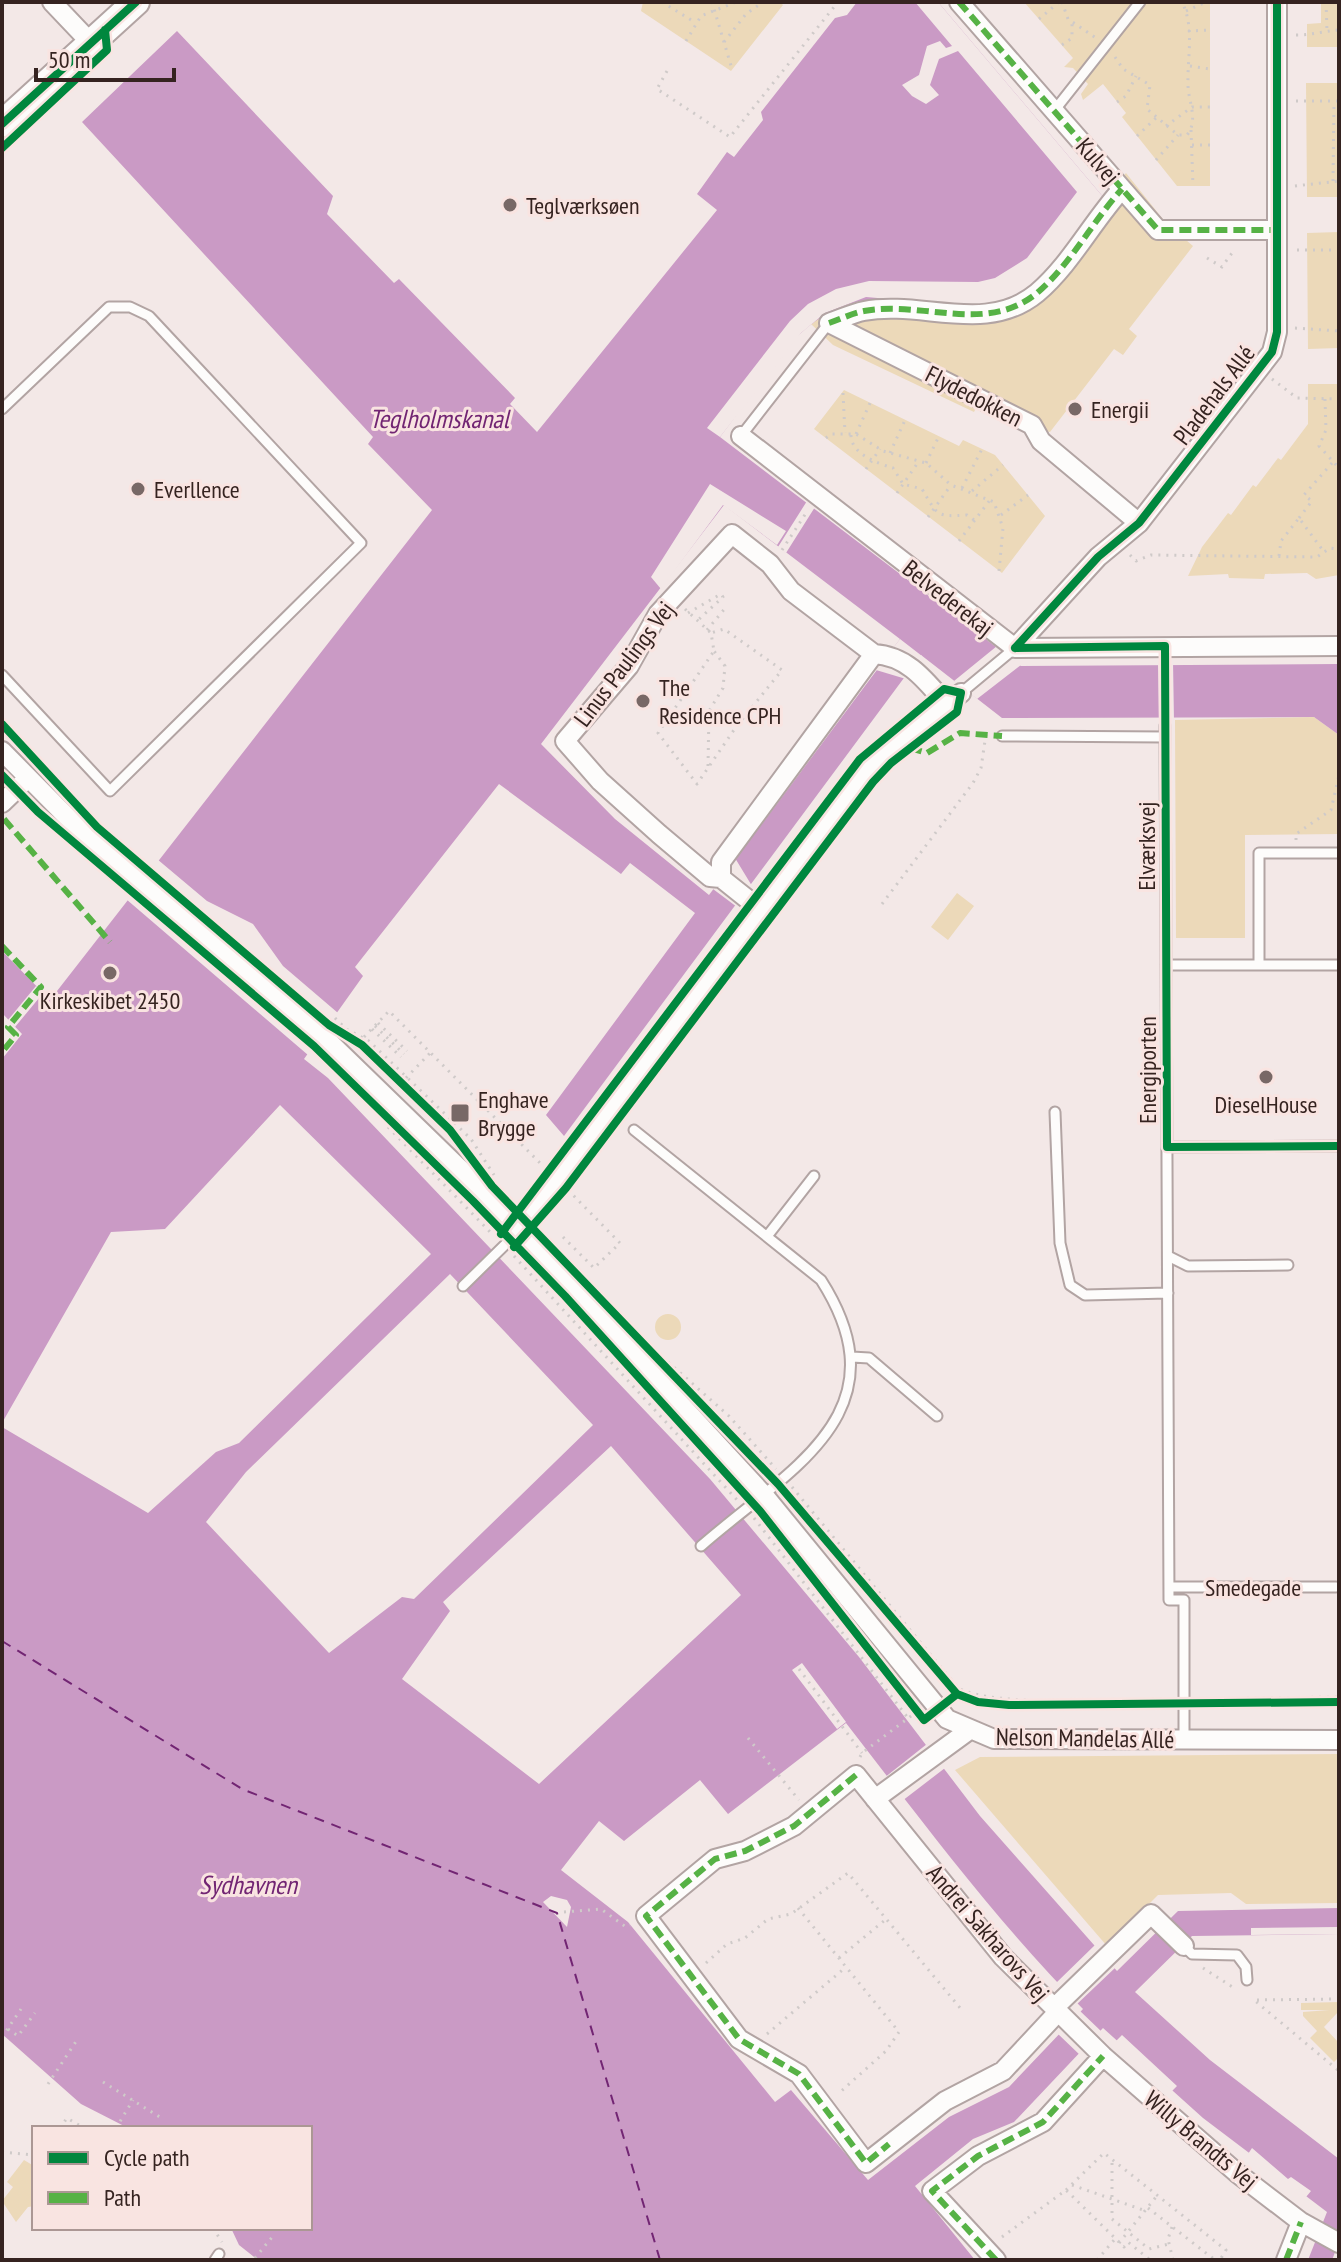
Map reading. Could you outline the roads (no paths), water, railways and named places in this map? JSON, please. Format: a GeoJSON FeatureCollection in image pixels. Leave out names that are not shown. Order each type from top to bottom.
{"type":"FeatureCollection","features":[{"type":"Feature","properties":{"kind":"street"},"geometry":{"type":"LineString","coordinates":[[52,2],[90,42]]}},
{"type":"Feature","properties":{"kind":"street"},"geometry":{"type":"LineString","coordinates":[[2,124],[136,2]]}},
{"type":"Feature","properties":{"kind":"street","name":"Kulvej"},"geometry":{"type":"LineString","coordinates":[[959,2],[1158,230],[1277,240]]}},
{"type":"Feature","properties":{"kind":"street","name":"Pladehals Allé"},"geometry":{"type":"LineString","coordinates":[[1015,648],[1116,542],[1139,523],[1272,352],[1277,328],[1277,2]]}},
{"type":"Feature","properties":{"kind":"street"},"geometry":{"type":"LineString","coordinates":[[829,323],[865,311],[972,315],[996,313],[1017,306],[1059,271],[1122,189]]}},
{"type":"Feature","properties":{"kind":"street","name":"Flydedokken"},"geometry":{"type":"LineString","coordinates":[[829,323],[1032,425],[1041,441],[1139,523]]}},
{"type":"Feature","properties":{"kind":"street","name":"Belvederekaj"},"geometry":{"type":"LineString","coordinates":[[741,436],[1015,648],[1165,653],[1339,646]]}},
{"type":"Feature","properties":{"kind":"street","name":"Linus Paulings Vej"},"geometry":{"type":"LineString","coordinates":[[761,910],[721,878],[710,877],[643,820],[600,781],[565,741],[629,666],[658,614],[732,534],[770,564],[791,591],[827,618],[881,654],[914,668],[953,699]]}},
{"type":"Feature","properties":{"kind":"street"},"geometry":{"type":"LineString","coordinates":[[721,878],[721,862],[881,654]]}},
{"type":"Feature","properties":{"kind":"street"},"geometry":{"type":"LineString","coordinates":[[508,1237],[876,758],[953,699]]}},
{"type":"Feature","properties":{"kind":"street","name":"Nelson Mandelas Allé"},"geometry":{"type":"LineString","coordinates":[[2,751],[83,833],[140,881],[329,1026],[508,1237],[761,1496],[947,1719],[968,1731],[994,1739],[1339,1740]]}},
{"type":"Feature","properties":{"kind":"street"},"geometry":{"type":"LineString","coordinates":[[2,803],[28,778]]}},
{"type":"Feature","properties":{"kind":"street"},"geometry":{"type":"LineString","coordinates":[[875,1799],[968,1731]]}},
{"type":"Feature","properties":{"kind":"street","name":"Andrei Sakharovs Vej"},"geometry":{"type":"LineString","coordinates":[[856,1775],[1003,1957],[1062,2009],[1003,2071],[945,2101],[866,2163],[799,2074],[739,2039],[691,1976],[638,1920],[715,1859],[745,1851],[794,1826],[856,1775]]}},
{"type":"Feature","properties":{"kind":"street"},"geometry":{"type":"LineString","coordinates":[[1062,2009],[1151,1914],[1188,1950]]}},
{"type":"Feature","properties":{"kind":"street","name":"Willy Brandts Vej"},"geometry":{"type":"LineString","coordinates":[[1062,2009],[1097,2050],[1237,2173],[1309,2227],[1339,2243]]}},
{"type":"Feature","properties":{"kind":"street"},"geometry":{"type":"LineString","coordinates":[[991,2254],[932,2191],[978,2156],[1043,2122],[1097,2050]]}},
{"type":"Feature","properties":{"kind":"street"},"geometry":{"type":"LineString","coordinates":[[1286,2260],[1309,2227]]}},
{"type":"Feature","properties":{"kind":"lane"},"geometry":{"type":"LineString","coordinates":[[1054,111],[1140,2]]}},
{"type":"Feature","properties":{"kind":"lane"},"geometry":{"type":"LineString","coordinates":[[2,409],[109,307],[130,307],[149,316],[361,543],[110,791],[2,675]]}},
{"type":"Feature","properties":{"kind":"lane"},"geometry":{"type":"LineString","coordinates":[[741,436],[829,323]]}},
{"type":"Feature","properties":{"kind":"lane"},"geometry":{"type":"LineString","coordinates":[[953,699],[1015,648]]}},
{"type":"Feature","properties":{"kind":"lane","name":"Elværksvej"},"geometry":{"type":"LineString","coordinates":[[1165,726],[1166,965]]}},
{"type":"Feature","properties":{"kind":"lane"},"geometry":{"type":"LineString","coordinates":[[1002,736],[1165,737]]}},
{"type":"Feature","properties":{"kind":"lane"},"geometry":{"type":"LineString","coordinates":[[1259,965],[1259,853],[1339,853]]}},
{"type":"Feature","properties":{"kind":"lane"},"geometry":{"type":"LineString","coordinates":[[1166,965],[1339,965]]}},
{"type":"Feature","properties":{"kind":"lane","name":"Energiporten"},"geometry":{"type":"LineString","coordinates":[[1166,965],[1167,1147],[1339,1146]]}},
{"type":"Feature","properties":{"kind":"lane"},"geometry":{"type":"LineString","coordinates":[[1055,1112],[1060,1243],[1070,1285],[1085,1295],[1168,1293]]}},
{"type":"Feature","properties":{"kind":"lane"},"geometry":{"type":"LineString","coordinates":[[634,1130],[821,1280],[837,1305],[852,1357],[851,1382],[841,1412],[761,1496],[701,1546]]}},
{"type":"Feature","properties":{"kind":"lane"},"geometry":{"type":"LineString","coordinates":[[1167,1147],[1169,1600],[1184,1600],[1184,1741]]}},
{"type":"Feature","properties":{"kind":"lane"},"geometry":{"type":"LineString","coordinates":[[768,1235],[814,1176]]}},
{"type":"Feature","properties":{"kind":"lane"},"geometry":{"type":"LineString","coordinates":[[463,1286],[508,1237]]}},
{"type":"Feature","properties":{"kind":"lane"},"geometry":{"type":"LineString","coordinates":[[1168,1256],[1188,1266],[1288,1265]]}},
{"type":"Feature","properties":{"kind":"lane"},"geometry":{"type":"LineString","coordinates":[[852,1357],[869,1358],[937,1416]]}},
{"type":"Feature","properties":{"kind":"lane","name":"Smedegade"},"geometry":{"type":"LineString","coordinates":[[1169,1587],[1336,1587]]}},
{"type":"Feature","properties":{"kind":"lane"},"geometry":{"type":"LineString","coordinates":[[1188,1950],[1237,1955],[1246,1967],[1247,1980]]}},
{"type":"Feature","properties":{"kind":"water","name":"Sydhavnen"},"geometry":{"type":"Polygon","coordinates":[[[857,2],[938,2],[1104,198],[1023,293],[995,301],[967,304],[874,299],[844,306],[819,319],[796,337],[777,359],[720,437],[1021,666],[1339,664],[1339,735],[1314,717],[1002,718],[921,655],[564,1136],[546,1115],[695,913],[630,863],[621,874],[499,784],[355,967],[363,976],[304,1059],[328,1078],[710,1479],[859,1657],[980,1816],[1117,1971],[1178,1911],[1339,1908],[1339,1934],[1192,1936],[1135,1992],[1210,2060],[1339,2159],[1339,2242],[1332,2260],[1308,2260],[1327,2212],[1203,2118],[1103,2028],[1014,2122],[973,2139],[915,2186],[975,2260],[258,2260],[239,2245],[232,2230],[312,2230],[312,2126],[124,2126],[81,2104],[2,2034],[2,1427],[148,1513],[216,1452],[239,1443],[431,1254],[280,1105],[165,1229],[111,1232],[2,1423],[2,1059],[22,1034],[2,1013],[2,951],[50,1000],[432,510],[368,444],[373,437],[82,122],[177,31],[333,196],[327,214],[394,283],[399,279],[515,398],[510,404],[537,432],[717,210],[697,194],[727,152],[734,157],[763,120],[761,112],[835,18],[847,15],[857,2]],[[724,505],[541,744],[615,819],[709,895],[900,639],[724,505]],[[450,1274],[246,1472],[206,1522],[329,1653],[402,1597],[414,1599],[593,1425],[450,1274]],[[611,1446],[443,1602],[450,1611],[402,1679],[539,1784],[741,1595],[611,1446]],[[846,1723],[728,1814],[700,1780],[624,1841],[599,1821],[561,1870],[628,1922],[775,2102],[791,2090],[868,2180],[949,2117],[1009,2087],[1083,2009],[990,1906],[846,1723]]]}},
{"type":"Feature","properties":{"kind":"place","name":"Teglværksøen"},"geometry":{"type":"Point","coordinates":[510,205]}},
{"type":"Feature","properties":{"kind":"place","name":"Energii"},"geometry":{"type":"Point","coordinates":[1075,409]}},
{"type":"Feature","properties":{"kind":"place","name":"Everllence"},"geometry":{"type":"Point","coordinates":[138,489]}},
{"type":"Feature","properties":{"kind":"place","name":"The Residence CPH"},"geometry":{"type":"Point","coordinates":[643,701]}},
{"type":"Feature","properties":{"kind":"place","name":"Kirkeskibet 2450"},"geometry":{"type":"Point","coordinates":[110,973]}},
{"type":"Feature","properties":{"kind":"place","name":"DieselHouse"},"geometry":{"type":"Point","coordinates":[1266,1077]}},
{"type":"Feature","properties":{"kind":"place","name":"Enghave Brygge"},"geometry":{"type":"Point","coordinates":[460,1113]}},
{"type":"Feature","properties":{"kind":"water label","name":"Teglholmskanal"},"geometry":{"type":"Point","coordinates":[439,418]}}]}
